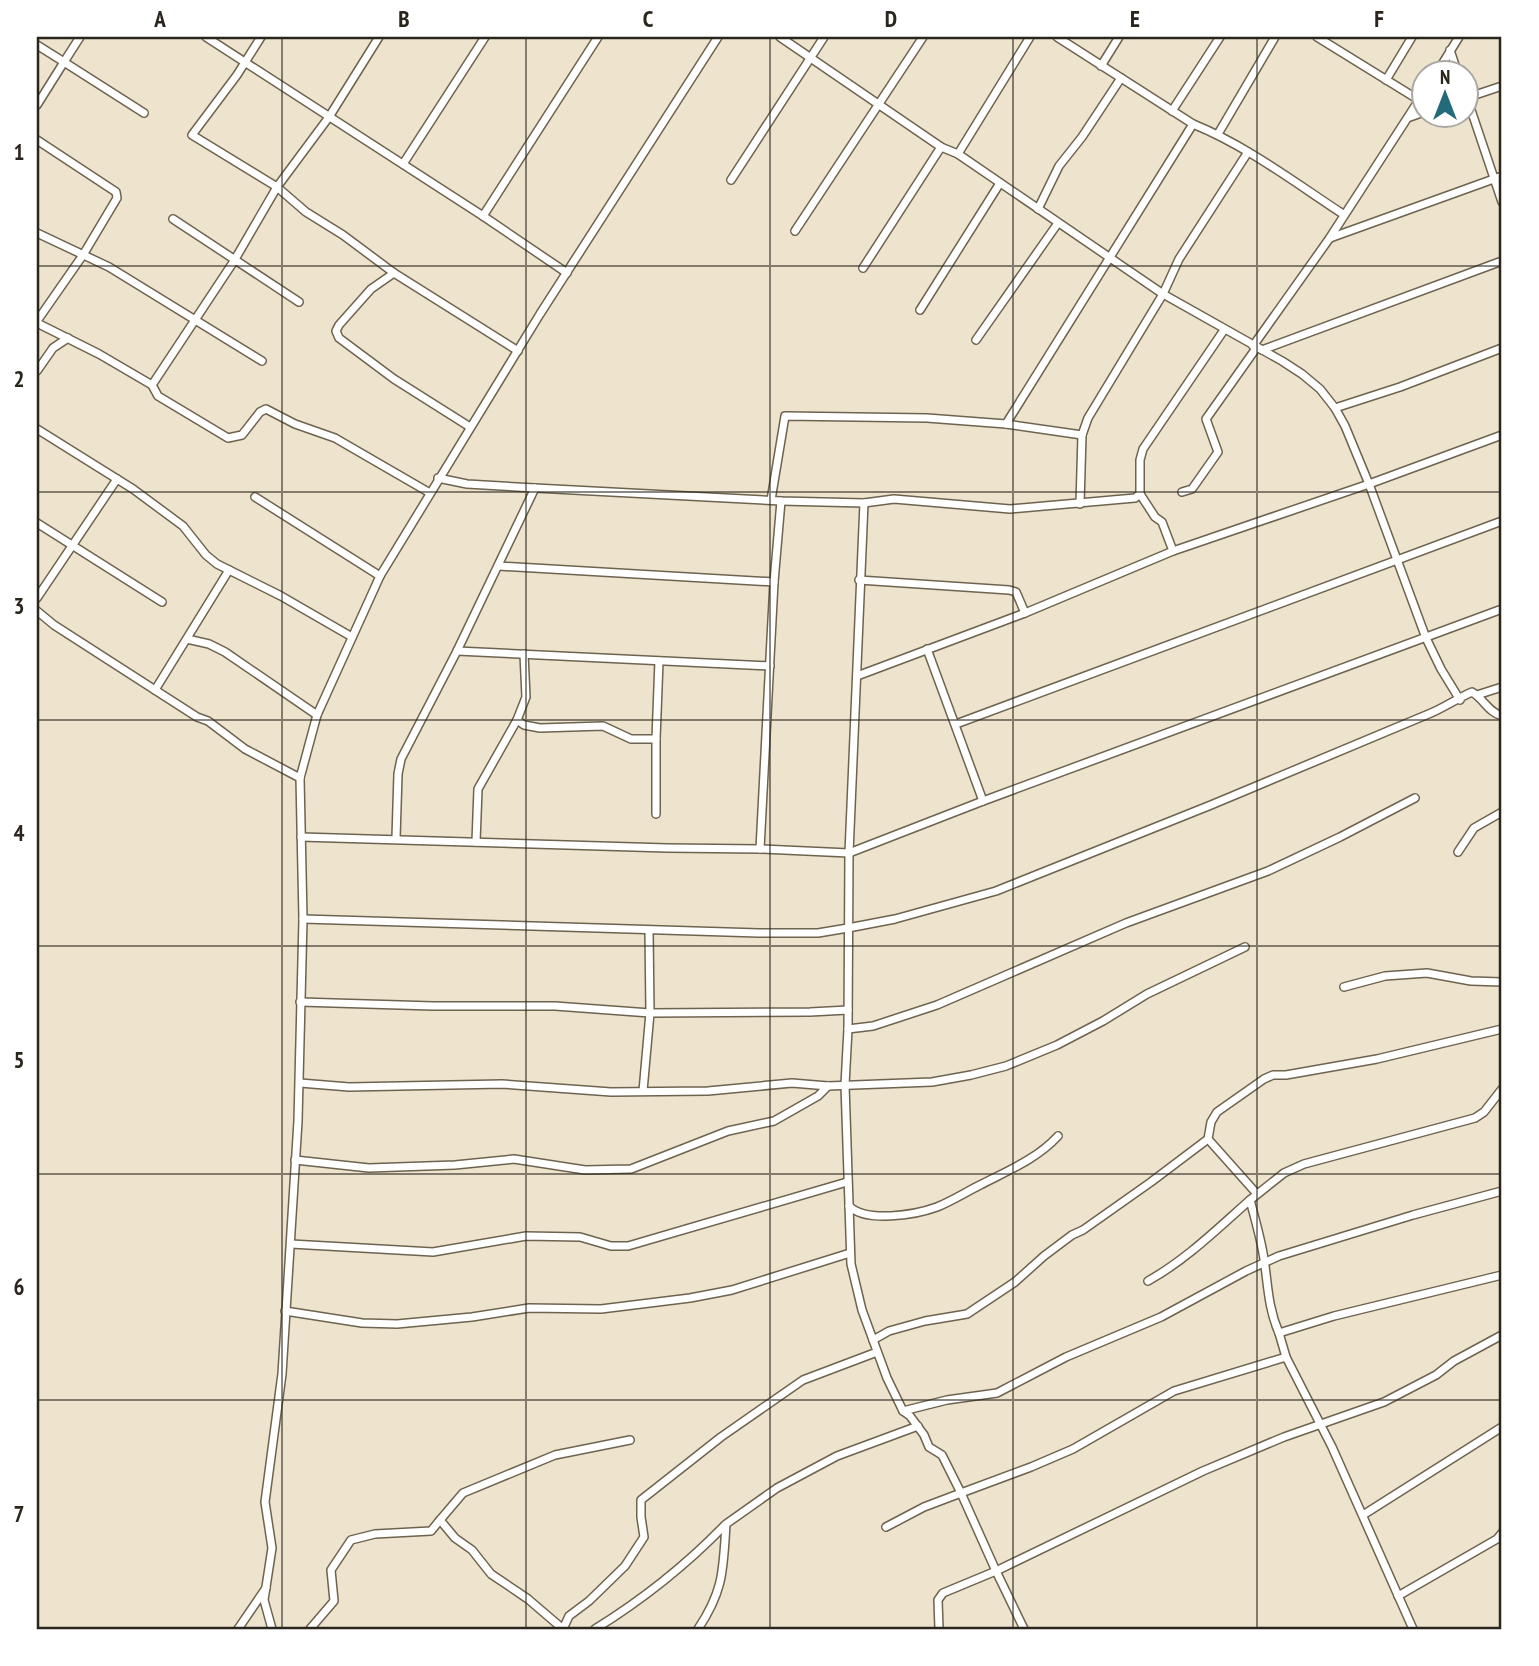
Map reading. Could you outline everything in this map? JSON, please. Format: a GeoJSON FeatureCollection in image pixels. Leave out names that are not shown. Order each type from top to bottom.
{"type":"FeatureCollection","features":[{"type":"Feature","properties":{"kind":"street"},"geometry":{"type":"LineString","coordinates":[[37,105],[80,37]]}},
{"type":"Feature","properties":{"kind":"street"},"geometry":{"type":"LineString","coordinates":[[206,37],[483,216],[566,273]]}},
{"type":"Feature","properties":{"kind":"street"},"geometry":{"type":"LineString","coordinates":[[261,37],[192,135],[276,187],[306,212],[343,235],[394,273],[518,351]]}},
{"type":"Feature","properties":{"kind":"street"},"geometry":{"type":"LineString","coordinates":[[152,385],[234,261],[276,187],[328,117],[379,37]]}},
{"type":"Feature","properties":{"kind":"street"},"geometry":{"type":"LineString","coordinates":[[403,164],[485,37]]}},
{"type":"Feature","properties":{"kind":"street"},"geometry":{"type":"LineString","coordinates":[[483,216],[598,37]]}},
{"type":"Feature","properties":{"kind":"street"},"geometry":{"type":"LineString","coordinates":[[272,1629],[264,1600],[272,1548],[265,1502],[282,1374],[300,1083],[303,919],[300,778],[317,715],[380,576],[566,273],[718,37]]}},
{"type":"Feature","properties":{"kind":"street"},"geometry":{"type":"LineString","coordinates":[[780,37],[1163,294],[1302,374],[1335,408],[1369,484],[1426,638],[1460,700]]}},
{"type":"Feature","properties":{"kind":"street"},"geometry":{"type":"LineString","coordinates":[[731,180],[824,37]]}},
{"type":"Feature","properties":{"kind":"street"},"geometry":{"type":"LineString","coordinates":[[795,231],[880,106],[923,37]]}},
{"type":"Feature","properties":{"kind":"street"},"geometry":{"type":"LineString","coordinates":[[958,154],[1030,37]]}},
{"type":"Feature","properties":{"kind":"street"},"geometry":{"type":"LineString","coordinates":[[1057,37],[1193,124],[1218,134],[1248,152],[1343,214]]}},
{"type":"Feature","properties":{"kind":"street"},"geometry":{"type":"LineString","coordinates":[[1101,66],[1119,37]]}},
{"type":"Feature","properties":{"kind":"street"},"geometry":{"type":"LineString","coordinates":[[1172,111],[1220,37]]}},
{"type":"Feature","properties":{"kind":"street"},"geometry":{"type":"LineString","coordinates":[[1218,134],[1275,37]]}},
{"type":"Feature","properties":{"kind":"street"},"geometry":{"type":"LineString","coordinates":[[1317,37],[1327,40],[1386,80],[1410,91]]}},
{"type":"Feature","properties":{"kind":"street"},"geometry":{"type":"LineString","coordinates":[[1386,80],[1412,37]]}},
{"type":"Feature","properties":{"kind":"street"},"geometry":{"type":"LineString","coordinates":[[1444,60],[1459,37]]}},
{"type":"Feature","properties":{"kind":"street"},"geometry":{"type":"LineString","coordinates":[[37,45],[144,113]]}},
{"type":"Feature","properties":{"kind":"street"},"geometry":{"type":"LineString","coordinates":[[1450,50],[1453,60]]}},
{"type":"Feature","properties":{"kind":"street"},"geometry":{"type":"LineString","coordinates":[[1038,209],[1121,78]]}},
{"type":"Feature","properties":{"kind":"street"},"geometry":{"type":"LineString","coordinates":[[1480,93],[1502,86]]}},
{"type":"Feature","properties":{"kind":"street"},"geometry":{"type":"LineString","coordinates":[[1182,492],[1192,489],[1219,452],[1206,419],[1257,348],[1409,117]]}},
{"type":"Feature","properties":{"kind":"street"},"geometry":{"type":"LineString","coordinates":[[1006,424],[1193,124]]}},
{"type":"Feature","properties":{"kind":"street"},"geometry":{"type":"LineString","coordinates":[[1477,130],[1502,202]]}},
{"type":"Feature","properties":{"kind":"street"},"geometry":{"type":"LineString","coordinates":[[37,140],[116,192],[117,198],[83,255],[37,322],[152,385],[158,396],[228,438],[242,435],[260,412],[266,409],[295,424],[335,439],[430,493]]}},
{"type":"Feature","properties":{"kind":"street"},"geometry":{"type":"LineString","coordinates":[[863,268],[941,147]]}},
{"type":"Feature","properties":{"kind":"street"},"geometry":{"type":"LineString","coordinates":[[1080,504],[1083,435],[1088,418],[1163,294],[1179,259],[1248,152]]}},
{"type":"Feature","properties":{"kind":"street"},"geometry":{"type":"LineString","coordinates":[[1329,239],[1502,176]]}},
{"type":"Feature","properties":{"kind":"street"},"geometry":{"type":"LineString","coordinates":[[920,310],[1000,183]]}},
{"type":"Feature","properties":{"kind":"street"},"geometry":{"type":"LineString","coordinates":[[173,219],[299,302]]}},
{"type":"Feature","properties":{"kind":"street"},"geometry":{"type":"LineString","coordinates":[[976,340],[1058,223]]}},
{"type":"Feature","properties":{"kind":"street"},"geometry":{"type":"LineString","coordinates":[[37,233],[109,267],[262,361]]}},
{"type":"Feature","properties":{"kind":"street"},"geometry":{"type":"LineString","coordinates":[[1257,348],[1502,261]]}},
{"type":"Feature","properties":{"kind":"street"},"geometry":{"type":"LineString","coordinates":[[394,273],[371,289],[339,325],[336,331],[339,338],[394,379],[470,427]]}},
{"type":"Feature","properties":{"kind":"street"},"geometry":{"type":"LineString","coordinates":[[1172,551],[1162,522],[1154,517],[1140,494],[1140,454],[1224,330]]}},
{"type":"Feature","properties":{"kind":"street"},"geometry":{"type":"LineString","coordinates":[[37,371],[53,348],[68,338]]}},
{"type":"Feature","properties":{"kind":"street"},"geometry":{"type":"LineString","coordinates":[[1335,408],[1400,387],[1502,348]]}},
{"type":"Feature","properties":{"kind":"street"},"geometry":{"type":"LineString","coordinates":[[771,500],[785,416],[904,417],[1006,424],[1083,435]]}},
{"type":"Feature","properties":{"kind":"street"},"geometry":{"type":"LineString","coordinates":[[37,429],[117,479],[183,526],[206,555],[352,637]]}},
{"type":"Feature","properties":{"kind":"street"},"geometry":{"type":"LineString","coordinates":[[857,676],[1024,613],[1172,551],[1369,484],[1502,435]]}},
{"type":"Feature","properties":{"kind":"street"},"geometry":{"type":"LineString","coordinates":[[438,478],[467,484],[535,488],[781,501],[864,503],[894,499],[1010,509],[1135,498],[1140,494]]}},
{"type":"Feature","properties":{"kind":"street"},"geometry":{"type":"LineString","coordinates":[[37,598],[117,479]]}},
{"type":"Feature","properties":{"kind":"street"},"geometry":{"type":"LineString","coordinates":[[397,838],[398,774],[401,759],[457,651],[535,488]]}},
{"type":"Feature","properties":{"kind":"street"},"geometry":{"type":"LineString","coordinates":[[255,497],[380,576]]}},
{"type":"Feature","properties":{"kind":"street"},"geometry":{"type":"LineString","coordinates":[[760,849],[774,582],[781,501]]}},
{"type":"Feature","properties":{"kind":"street"},"geometry":{"type":"LineString","coordinates":[[864,503],[849,853],[845,1085],[850,1253],[856,1286],[877,1352],[903,1410],[918,1426],[929,1447],[942,1455],[1024,1629]]}},
{"type":"Feature","properties":{"kind":"street"},"geometry":{"type":"LineString","coordinates":[[956,724],[1502,521]]}},
{"type":"Feature","properties":{"kind":"street"},"geometry":{"type":"LineString","coordinates":[[37,523],[162,602]]}},
{"type":"Feature","properties":{"kind":"street"},"geometry":{"type":"LineString","coordinates":[[499,566],[774,582]]}},
{"type":"Feature","properties":{"kind":"street"},"geometry":{"type":"LineString","coordinates":[[155,690],[229,570]]}},
{"type":"Feature","properties":{"kind":"street"},"geometry":{"type":"LineString","coordinates":[[859,580],[1009,590],[1016,592],[1024,613]]}},
{"type":"Feature","properties":{"kind":"street"},"geometry":{"type":"LineString","coordinates":[[301,837],[849,853],[1502,609]]}},
{"type":"Feature","properties":{"kind":"street"},"geometry":{"type":"LineString","coordinates":[[37,611],[54,625],[197,717],[208,720],[245,749],[300,778]]}},
{"type":"Feature","properties":{"kind":"street"},"geometry":{"type":"LineString","coordinates":[[187,639],[209,644],[225,652],[317,715]]}},
{"type":"Feature","properties":{"kind":"street"},"geometry":{"type":"LineString","coordinates":[[927,649],[983,801]]}},
{"type":"Feature","properties":{"kind":"street"},"geometry":{"type":"LineString","coordinates":[[457,651],[770,666]]}},
{"type":"Feature","properties":{"kind":"street"},"geometry":{"type":"LineString","coordinates":[[476,842],[478,789],[517,720],[526,697],[524,654]]}},
{"type":"Feature","properties":{"kind":"street"},"geometry":{"type":"LineString","coordinates":[[656,814],[659,661]]}},
{"type":"Feature","properties":{"kind":"street"},"geometry":{"type":"LineString","coordinates":[[1477,695],[1502,687]]}},
{"type":"Feature","properties":{"kind":"street"},"geometry":{"type":"LineString","coordinates":[[303,919],[759,933],[818,933],[848,928],[934,909],[1030,878],[1460,700],[1468,693],[1477,695],[1491,712],[1502,716]]}},
{"type":"Feature","properties":{"kind":"street"},"geometry":{"type":"LineString","coordinates":[[517,720],[524,725],[540,728],[603,726],[631,739],[656,739]]}},
{"type":"Feature","properties":{"kind":"street"},"geometry":{"type":"LineString","coordinates":[[848,1029],[873,1026],[937,1005],[1126,923],[1268,871],[1415,798]]}},
{"type":"Feature","properties":{"kind":"street"},"geometry":{"type":"LineString","coordinates":[[1458,852],[1474,828],[1502,812]]}},
{"type":"Feature","properties":{"kind":"street"},"geometry":{"type":"LineString","coordinates":[[643,1091],[650,1013],[649,931]]}},
{"type":"Feature","properties":{"kind":"street"},"geometry":{"type":"LineString","coordinates":[[300,1083],[348,1087],[502,1084],[611,1092],[708,1091],[792,1083],[828,1086],[932,1082],[1006,1066],[1057,1045],[1147,994],[1245,947]]}},
{"type":"Feature","properties":{"kind":"street"},"geometry":{"type":"LineString","coordinates":[[1344,987],[1385,976],[1427,973],[1471,981],[1502,982]]}},
{"type":"Feature","properties":{"kind":"street"},"geometry":{"type":"LineString","coordinates":[[300,1002],[578,1007],[650,1013],[848,1010]]}},
{"type":"Feature","properties":{"kind":"street"},"geometry":{"type":"LineString","coordinates":[[873,1340],[888,1331],[967,1314],[988,1302],[1062,1242],[1083,1230],[1208,1139],[1213,1117],[1217,1112],[1273,1075],[1377,1059],[1502,1029]]}},
{"type":"Feature","properties":{"kind":"street"},"geometry":{"type":"LineString","coordinates":[[295,1160],[369,1168],[455,1166],[514,1159],[585,1170],[631,1169],[728,1131],[771,1122],[808,1102],[828,1086]]}},
{"type":"Feature","properties":{"kind":"street"},"geometry":{"type":"LineString","coordinates":[[1148,1281],[1201,1245],[1284,1173],[1304,1164],[1475,1118],[1484,1112],[1502,1089]]}},
{"type":"Feature","properties":{"kind":"street"},"geometry":{"type":"LineString","coordinates":[[848,1205],[866,1215],[901,1214],[938,1206],[1029,1159],[1058,1136]]}},
{"type":"Feature","properties":{"kind":"street"},"geometry":{"type":"LineString","coordinates":[[1208,1139],[1257,1194]]}},
{"type":"Feature","properties":{"kind":"street"},"geometry":{"type":"LineString","coordinates":[[291,1244],[433,1252],[526,1236],[580,1237],[611,1247],[628,1246],[847,1182]]}},
{"type":"Feature","properties":{"kind":"street"},"geometry":{"type":"LineString","coordinates":[[903,1410],[997,1392],[1066,1356],[1161,1317],[1265,1263],[1314,1244],[1502,1191]]}},
{"type":"Feature","properties":{"kind":"street"},"geometry":{"type":"LineString","coordinates":[[1250,1200],[1265,1263],[1267,1296],[1286,1356],[1321,1424],[1413,1629]]}},
{"type":"Feature","properties":{"kind":"street"},"geometry":{"type":"LineString","coordinates":[[285,1311],[362,1324],[397,1324],[529,1308],[601,1309],[732,1290],[850,1253]]}},
{"type":"Feature","properties":{"kind":"street"},"geometry":{"type":"LineString","coordinates":[[1279,1333],[1334,1316],[1502,1275]]}},
{"type":"Feature","properties":{"kind":"street"},"geometry":{"type":"LineString","coordinates":[[939,1629],[940,1596],[1203,1471],[1284,1437],[1384,1402],[1436,1375],[1454,1361],[1502,1335]]}},
{"type":"Feature","properties":{"kind":"street"},"geometry":{"type":"LineString","coordinates":[[440,1520],[455,1538],[472,1550],[491,1574],[563,1629],[569,1616],[589,1601],[625,1566],[644,1538],[641,1500],[721,1437],[803,1380],[877,1352]]}},
{"type":"Feature","properties":{"kind":"street"},"geometry":{"type":"LineString","coordinates":[[886,1527],[924,1507],[1073,1449],[1174,1391],[1286,1356]]}},
{"type":"Feature","properties":{"kind":"street"},"geometry":{"type":"LineString","coordinates":[[595,1629],[619,1615],[697,1553],[726,1524],[777,1488],[837,1456],[918,1426]]}},
{"type":"Feature","properties":{"kind":"street"},"geometry":{"type":"LineString","coordinates":[[1363,1515],[1502,1427]]}},
{"type":"Feature","properties":{"kind":"street"},"geometry":{"type":"LineString","coordinates":[[310,1629],[334,1601],[331,1570],[351,1540],[375,1534],[431,1531],[463,1493],[555,1455],[630,1440]]}},
{"type":"Feature","properties":{"kind":"street"},"geometry":{"type":"LineString","coordinates":[[698,1629],[715,1603],[719,1591],[725,1566],[726,1524]]}},
{"type":"Feature","properties":{"kind":"street"},"geometry":{"type":"LineString","coordinates":[[1398,1596],[1497,1539],[1502,1533]]}},
{"type":"Feature","properties":{"kind":"street"},"geometry":{"type":"LineString","coordinates":[[238,1629],[266,1588]]}}]}
